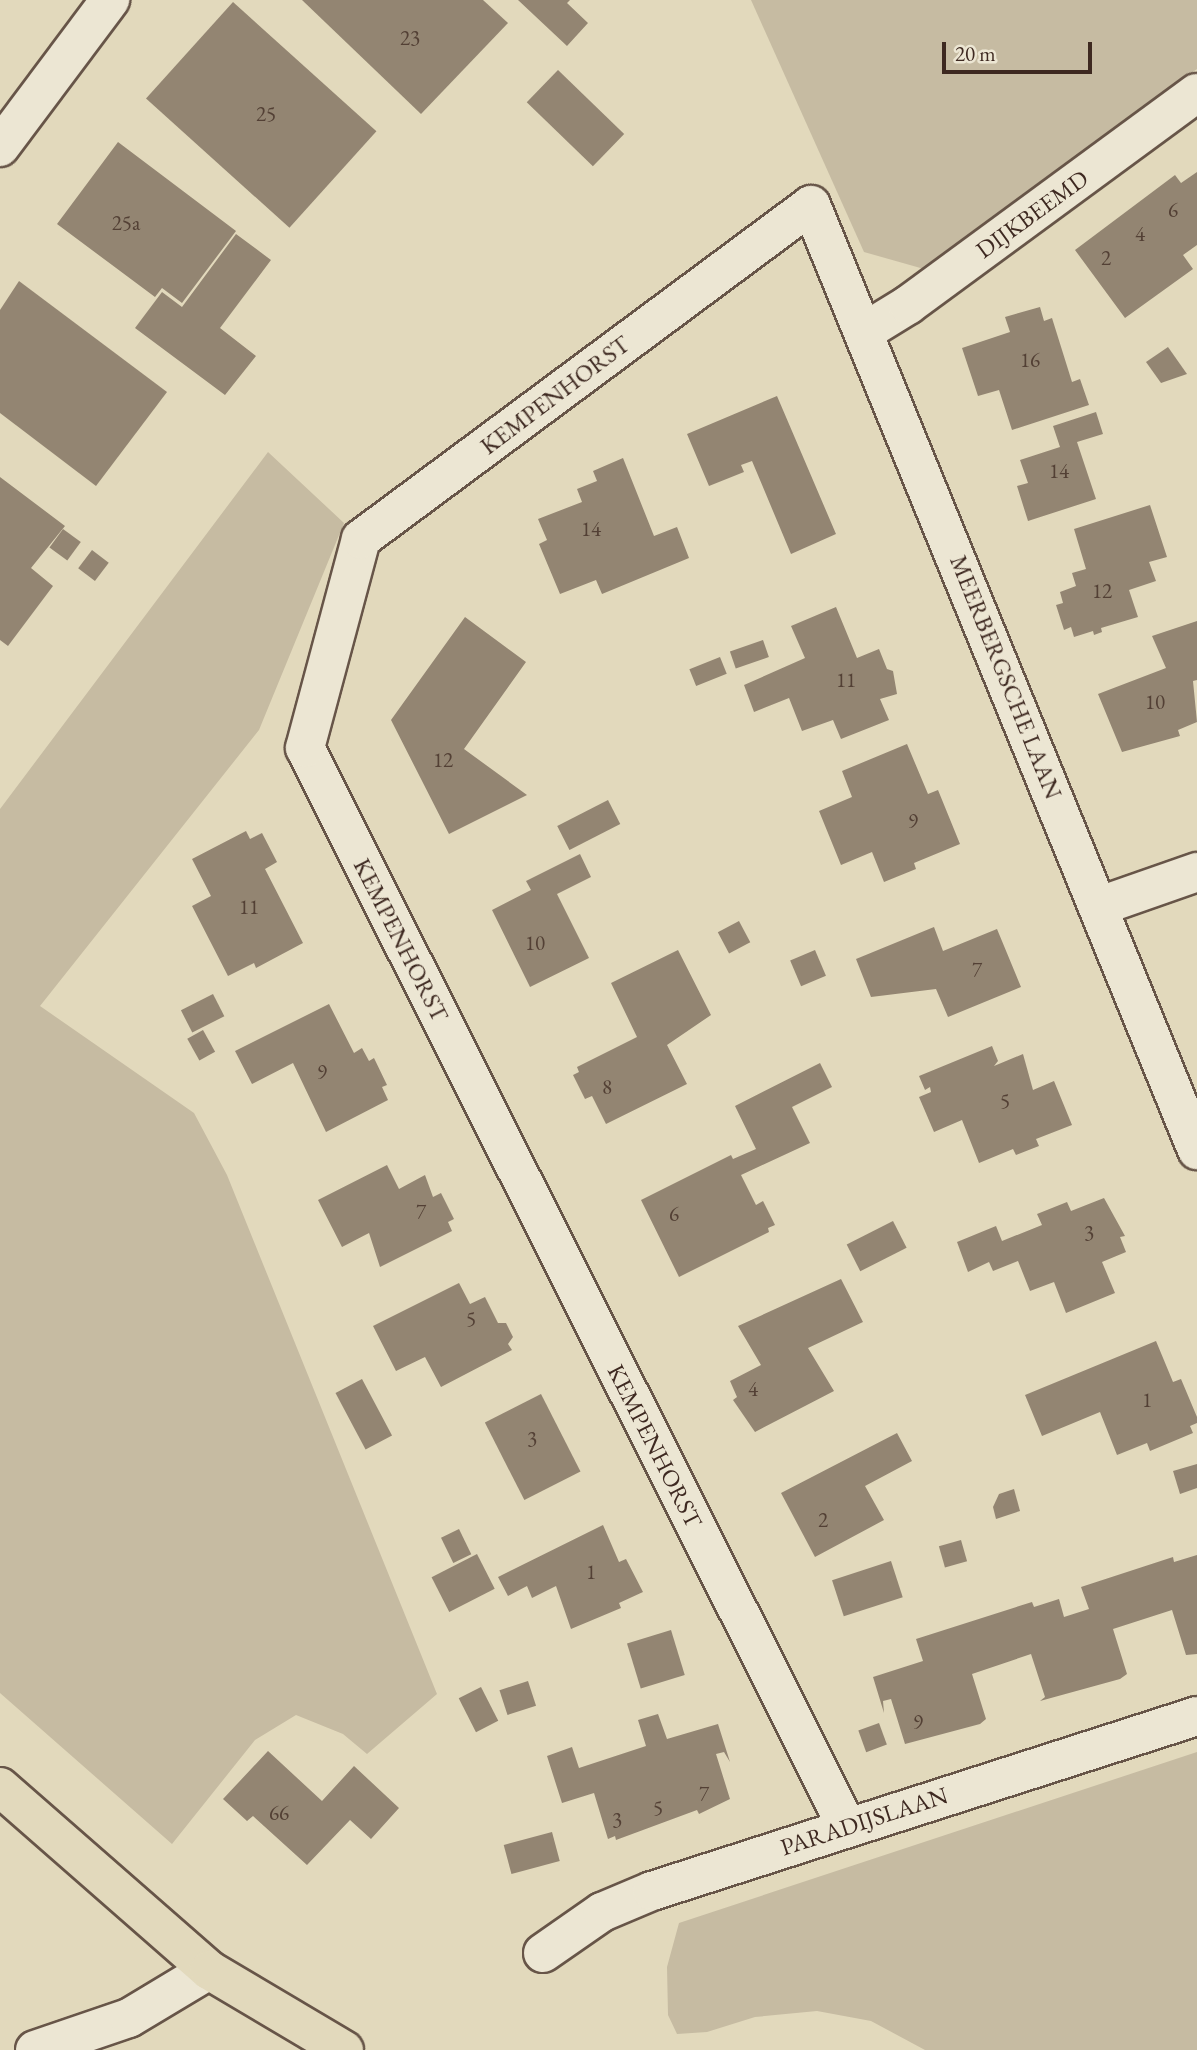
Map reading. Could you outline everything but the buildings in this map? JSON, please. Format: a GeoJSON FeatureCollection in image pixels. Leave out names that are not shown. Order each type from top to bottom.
{"type":"FeatureCollection","features":[{"type":"Feature","properties":{"kind":"main road"},"geometry":{"type":"LineString","coordinates":[[0,1787],[209,1970],[344,2050]]}},
{"type":"Feature","properties":{"kind":"street"},"geometry":{"type":"LineString","coordinates":[[0,148],[110,0]]}},
{"type":"Feature","properties":{"kind":"street","name":"DIJKBEEMD"},"geometry":{"type":"LineString","coordinates":[[864,332],[908,305],[1197,93]]}},
{"type":"Feature","properties":{"kind":"street","name":"MEERBERGSCHE LAAN"},"geometry":{"type":"LineString","coordinates":[[811,205],[1100,906],[1197,1150]]}},
{"type":"Feature","properties":{"kind":"street","name":"KEMPENHORST"},"geometry":{"type":"LineString","coordinates":[[811,205],[361,539],[304,748],[846,1825]]}},
{"type":"Feature","properties":{"kind":"street"},"geometry":{"type":"LineString","coordinates":[[1100,906],[1197,872]]}},
{"type":"Feature","properties":{"kind":"street","name":"PARADIJSLAAN"},"geometry":{"type":"LineString","coordinates":[[544,1953],[602,1912],[652,1891],[846,1825],[1197,1716]]}},
{"type":"Feature","properties":{"kind":"street"},"geometry":{"type":"LineString","coordinates":[[35,2050],[129,2018],[209,1970]]}},
{"type":"Feature","properties":{"kind":"shaded area"},"geometry":{"type":"Polygon","coordinates":[[[751,0],[1197,0],[1197,69],[924,269],[864,252],[751,0]]]}},
{"type":"Feature","properties":{"kind":"shaded area"},"geometry":{"type":"Polygon","coordinates":[[[268,452],[344,523],[259,730],[40,1006],[194,1113],[227,1175],[437,1694],[367,1754],[343,1734],[296,1715],[255,1740],[172,1844],[0,1693],[0,809],[268,452]]]}},
{"type":"Feature","properties":{"kind":"shaded area"},"geometry":{"type":"Polygon","coordinates":[[[1197,1752],[1197,2050],[925,2050],[871,2021],[817,2011],[755,2017],[707,2032],[677,2034],[668,2015],[667,1967],[679,1923],[1197,1752]]]}}]}
